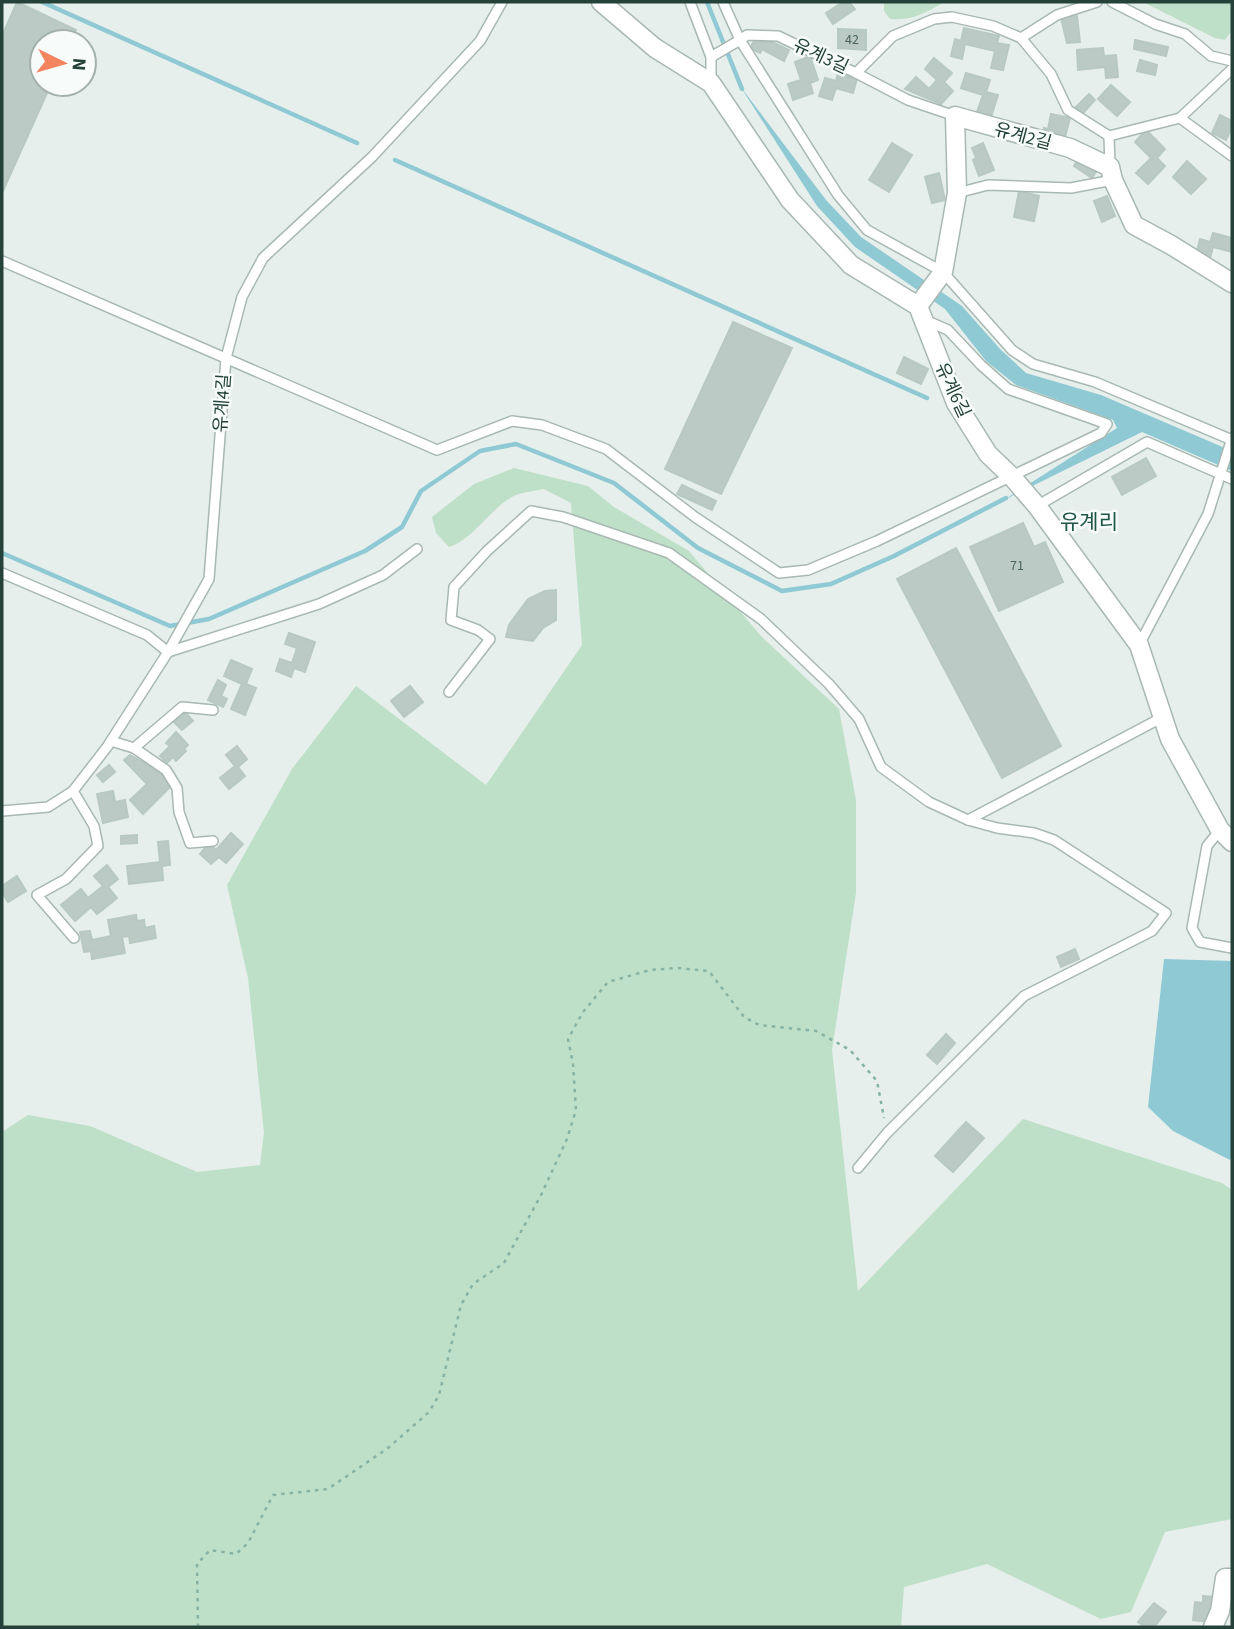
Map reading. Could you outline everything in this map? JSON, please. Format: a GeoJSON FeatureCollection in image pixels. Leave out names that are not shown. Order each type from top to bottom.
{"type":"FeatureCollection","features":[{"type":"Feature","properties":{"kind":"street"},"geometry":{"type":"LineString","coordinates":[[601,2],[655,48],[711,83],[790,200],[851,265],[920,312],[943,272],[957,193],[955,116]]}},
{"type":"Feature","properties":{"kind":"street","name":"유계2길"},"geometry":{"type":"LineString","coordinates":[[955,116],[1070,149],[1111,174]]}},
{"type":"Feature","properties":{"kind":"street"},"geometry":{"type":"LineString","coordinates":[[1111,174],[1134,225],[1232,283]]}},
{"type":"Feature","properties":{"kind":"street","name":"유계6길"},"geometry":{"type":"LineString","coordinates":[[920,312],[956,403],[988,454],[1037,506],[1139,645],[1170,740],[1226,836]]}},
{"type":"Feature","properties":{"kind":"street"},"geometry":{"type":"LineString","coordinates":[[1213,1627],[1220,1611],[1225,1578],[1232,1578]]}},
{"type":"Feature","properties":{"kind":"lane","name":"유계4길"},"geometry":{"type":"LineString","coordinates":[[2,811],[48,807],[73,791],[111,741],[168,652],[209,579],[226,358],[242,297],[263,258],[372,157],[480,41],[502,2]]}},
{"type":"Feature","properties":{"kind":"lane"},"geometry":{"type":"LineString","coordinates":[[690,2],[711,57],[711,83]]}},
{"type":"Feature","properties":{"kind":"lane"},"geometry":{"type":"LineString","coordinates":[[723,2],[740,40],[838,195],[867,230],[943,272],[1012,350],[1033,364],[1095,382],[1232,440],[1208,514],[1139,645]]}},
{"type":"Feature","properties":{"kind":"lane"},"geometry":{"type":"LineString","coordinates":[[1021,38],[1057,15],[1097,2]]}},
{"type":"Feature","properties":{"kind":"lane"},"geometry":{"type":"LineString","coordinates":[[1112,2],[1155,24],[1185,34],[1211,57],[1232,61]]}},
{"type":"Feature","properties":{"kind":"lane","name":"유계3길"},"geometry":{"type":"LineString","coordinates":[[740,40],[747,35],[778,36],[856,73],[893,37],[934,19],[952,17],[992,26],[1021,38],[1051,74],[1068,110],[1109,136]]}},
{"type":"Feature","properties":{"kind":"lane"},"geometry":{"type":"LineString","coordinates":[[711,57],[740,40]]}},
{"type":"Feature","properties":{"kind":"lane"},"geometry":{"type":"LineString","coordinates":[[957,193],[988,185],[1071,188],[1111,174],[1109,136],[1180,118],[1232,69]]}},
{"type":"Feature","properties":{"kind":"lane"},"geometry":{"type":"LineString","coordinates":[[856,73],[908,100],[955,116]]}},
{"type":"Feature","properties":{"kind":"lane"},"geometry":{"type":"LineString","coordinates":[[1180,118],[1232,156]]}},
{"type":"Feature","properties":{"kind":"lane"},"geometry":{"type":"LineString","coordinates":[[2,261],[437,450],[512,421],[541,425],[606,449],[695,517],[779,573],[808,570],[877,541],[1013,478],[1101,433],[1107,424],[1008,389],[948,330],[920,312]]}},
{"type":"Feature","properties":{"kind":"lane"},"geometry":{"type":"LineString","coordinates":[[1037,506],[1147,442],[1232,479]]}},
{"type":"Feature","properties":{"kind":"lane"},"geometry":{"type":"LineString","coordinates":[[449,692],[490,639],[478,630],[451,620],[454,586],[531,511],[563,517],[669,553],[761,619],[829,684],[859,719],[881,767],[929,802],[968,820],[997,828],[1034,832],[1054,840],[1166,913],[1152,931],[1024,996],[887,1133],[858,1168]]}},
{"type":"Feature","properties":{"kind":"lane"},"geometry":{"type":"LineString","coordinates":[[2,573],[147,635],[168,652],[319,604],[383,575],[417,549]]}},
{"type":"Feature","properties":{"kind":"lane"},"geometry":{"type":"LineString","coordinates":[[134,748],[182,707],[213,710]]}},
{"type":"Feature","properties":{"kind":"lane"},"geometry":{"type":"LineString","coordinates":[[968,820],[1163,717]]}},
{"type":"Feature","properties":{"kind":"lane"},"geometry":{"type":"LineString","coordinates":[[111,741],[134,748],[166,770],[177,788],[179,812],[190,842],[213,841]]}},
{"type":"Feature","properties":{"kind":"lane"},"geometry":{"type":"LineString","coordinates":[[73,791],[94,826],[98,846],[66,878],[37,895],[74,938]]}},
{"type":"Feature","properties":{"kind":"lane"},"geometry":{"type":"LineString","coordinates":[[1226,836],[1207,846],[1192,928],[1200,943],[1232,948]]}},
{"type":"Feature","properties":{"kind":"path"},"geometry":{"type":"LineString","coordinates":[[198,1627],[197,1564],[210,1550],[236,1554],[248,1543],[274,1495],[328,1489],[388,1448],[429,1412],[439,1395],[461,1306],[473,1284],[504,1263],[542,1193],[567,1139],[576,1110],[573,1064],[568,1039],[583,1012],[608,982],[650,970],[678,968],[709,971],[744,1017],[759,1025],[816,1031],[850,1050],[877,1081],[887,1133]]}},
{"type":"Feature","properties":{"kind":"green space"},"geometry":{"type":"Polygon","coordinates":[[[884,2],[944,2],[918,15],[890,19],[884,11],[884,2]]]}},
{"type":"Feature","properties":{"kind":"green space"},"geometry":{"type":"Polygon","coordinates":[[[1143,2],[1232,2],[1232,30],[1225,40],[1215,38],[1143,2]]]}},
{"type":"Feature","properties":{"kind":"green space"},"geometry":{"type":"Polygon","coordinates":[[[514,468],[588,486],[614,507],[689,551],[761,636],[839,709],[856,800],[856,893],[832,1050],[858,1291],[1023,1119],[1222,1183],[1232,1190],[1232,1519],[1165,1532],[1131,1612],[1101,1619],[987,1564],[904,1587],[901,1627],[2,1627],[2,1132],[28,1115],[90,1126],[197,1172],[260,1165],[264,1133],[248,978],[227,885],[292,769],[356,686],[486,785],[582,645],[571,503],[544,489],[522,493],[498,507],[459,543],[449,547],[436,533],[432,517],[474,484],[514,468]]]}},
{"type":"Feature","properties":{"kind":"water"},"geometry":{"type":"Polygon","coordinates":[[[740,86],[826,200],[861,237],[962,306],[1000,349],[1026,373],[1101,395],[1232,451],[1232,471],[1142,432],[1004,500],[1117,428],[1113,420],[1016,385],[986,361],[945,309],[855,247],[817,206],[740,86]]]}},
{"type":"Feature","properties":{"kind":"water"},"geometry":{"type":"Polygon","coordinates":[[[1164,959],[1232,961],[1230,1160],[1173,1131],[1148,1107],[1164,959]]]}},
{"type":"Feature","properties":{"kind":"building"},"geometry":{"type":"Polygon","coordinates":[[[17,2],[72,28],[28,28],[28,98],[45,98],[2,193],[2,36],[17,2]]]}},
{"type":"Feature","properties":{"kind":"building"},"geometry":{"type":"Polygon","coordinates":[[[843,2],[849,2],[855,9],[833,24],[826,13],[843,2]]]}},
{"type":"Feature","properties":{"kind":"building"},"geometry":{"type":"Polygon","coordinates":[[[1077,16],[1080,42],[1067,43],[1061,18],[1077,16]]]}},
{"type":"Feature","properties":{"kind":"building"},"geometry":{"type":"Polygon","coordinates":[[[964,28],[999,36],[997,43],[1009,45],[1003,70],[991,68],[995,51],[965,44],[962,59],[951,56],[955,39],[961,41],[964,28]]]}},
{"type":"Feature","properties":{"kind":"building"},"geometry":{"type":"Polygon","coordinates":[[[838,29],[866,30],[866,50],[838,48],[838,29]]]}},
{"type":"Feature","properties":{"kind":"building"},"geometry":{"type":"Polygon","coordinates":[[[1135,40],[1168,47],[1166,56],[1134,49],[1135,40]]]}},
{"type":"Feature","properties":{"kind":"building"},"geometry":{"type":"Polygon","coordinates":[[[754,41],[772,42],[789,50],[784,61],[762,49],[760,53],[750,48],[754,41]]]}},
{"type":"Feature","properties":{"kind":"building"},"geometry":{"type":"Polygon","coordinates":[[[1103,48],[1104,56],[1116,55],[1118,77],[1106,78],[1105,67],[1078,70],[1077,50],[1103,48]]]}},
{"type":"Feature","properties":{"kind":"building"},"geometry":{"type":"Polygon","coordinates":[[[810,56],[818,80],[810,83],[813,93],[793,100],[788,84],[801,80],[795,62],[810,56]]]}},
{"type":"Feature","properties":{"kind":"building"},"geometry":{"type":"Polygon","coordinates":[[[934,58],[952,73],[944,82],[953,91],[941,104],[905,89],[916,77],[929,89],[937,80],[925,69],[934,58]]]}},
{"type":"Feature","properties":{"kind":"building"},"geometry":{"type":"Polygon","coordinates":[[[1140,60],[1157,65],[1155,75],[1137,71],[1140,60]]]}},
{"type":"Feature","properties":{"kind":"building"},"geometry":{"type":"Polygon","coordinates":[[[838,73],[857,79],[853,93],[836,88],[832,100],[819,96],[825,78],[836,81],[838,73]]]}},
{"type":"Feature","properties":{"kind":"building"},"geometry":{"type":"Polygon","coordinates":[[[966,73],[990,80],[986,92],[998,95],[991,117],[977,112],[983,95],[961,88],[966,73]]]}},
{"type":"Feature","properties":{"kind":"building"},"geometry":{"type":"Polygon","coordinates":[[[1111,85],[1130,102],[1117,116],[1098,99],[1111,85]]]}},
{"type":"Feature","properties":{"kind":"building"},"geometry":{"type":"Polygon","coordinates":[[[1089,94],[1095,100],[1083,113],[1076,107],[1089,94]]]}},
{"type":"Feature","properties":{"kind":"building"},"geometry":{"type":"Polygon","coordinates":[[[1051,114],[1070,118],[1064,141],[1042,136],[1044,128],[1048,129],[1051,114]]]}},
{"type":"Feature","properties":{"kind":"building"},"geometry":{"type":"Polygon","coordinates":[[[1220,115],[1232,121],[1226,140],[1212,133],[1220,115]]]}},
{"type":"Feature","properties":{"kind":"building"},"geometry":{"type":"Polygon","coordinates":[[[1146,130],[1165,149],[1157,158],[1165,166],[1148,184],[1136,173],[1151,158],[1135,142],[1146,130]]]}},
{"type":"Feature","properties":{"kind":"building"},"geometry":{"type":"Polygon","coordinates":[[[892,143],[912,155],[889,192],[869,180],[892,143]]]}},
{"type":"Feature","properties":{"kind":"building"},"geometry":{"type":"Polygon","coordinates":[[[983,143],[994,170],[979,176],[972,148],[983,143]]]}},
{"type":"Feature","properties":{"kind":"building"},"geometry":{"type":"Polygon","coordinates":[[[1078,159],[1097,170],[1092,178],[1074,166],[1078,159]]]}},
{"type":"Feature","properties":{"kind":"building"},"geometry":{"type":"Polygon","coordinates":[[[1187,161],[1206,179],[1191,194],[1173,177],[1187,161]]]}},
{"type":"Feature","properties":{"kind":"building"},"geometry":{"type":"Polygon","coordinates":[[[939,173],[945,200],[932,203],[925,177],[939,173]]]}},
{"type":"Feature","properties":{"kind":"building"},"geometry":{"type":"Polygon","coordinates":[[[1019,191],[1039,196],[1034,221],[1014,217],[1019,191]]]}},
{"type":"Feature","properties":{"kind":"building"},"geometry":{"type":"Polygon","coordinates":[[[1107,196],[1115,216],[1102,222],[1094,201],[1107,196]]]}},
{"type":"Feature","properties":{"kind":"building"},"geometry":{"type":"Polygon","coordinates":[[[1213,233],[1232,238],[1232,252],[1213,247],[1210,258],[1196,255],[1200,239],[1210,242],[1213,233]]]}},
{"type":"Feature","properties":{"kind":"building"},"geometry":{"type":"Polygon","coordinates":[[[733,322],[792,348],[721,494],[665,469],[733,322]]]}},
{"type":"Feature","properties":{"kind":"building"},"geometry":{"type":"Polygon","coordinates":[[[904,357],[928,369],[921,384],[897,373],[904,357]]]}},
{"type":"Feature","properties":{"kind":"building"},"geometry":{"type":"Polygon","coordinates":[[[1146,458],[1156,476],[1122,495],[1112,477],[1146,458]]]}},
{"type":"Feature","properties":{"kind":"building"},"geometry":{"type":"Polygon","coordinates":[[[682,485],[716,501],[712,510],[677,494],[682,485]]]}},
{"type":"Feature","properties":{"kind":"building"},"geometry":{"type":"Polygon","coordinates":[[[1023,523],[1034,547],[1045,542],[1063,582],[999,611],[970,547],[1023,523]]]}},
{"type":"Feature","properties":{"kind":"building"},"geometry":{"type":"Polygon","coordinates":[[[956,548],[1061,746],[1002,778],[897,579],[956,548]]]}},
{"type":"Feature","properties":{"kind":"building"},"geometry":{"type":"Polygon","coordinates":[[[556,590],[556,620],[543,628],[533,641],[506,637],[509,625],[528,599],[545,591],[556,590]]]}},
{"type":"Feature","properties":{"kind":"building"},"geometry":{"type":"Polygon","coordinates":[[[289,633],[315,642],[305,672],[294,668],[291,677],[276,671],[280,659],[292,663],[297,648],[285,644],[289,633]]]}},
{"type":"Feature","properties":{"kind":"building"},"geometry":{"type":"Polygon","coordinates":[[[231,660],[252,669],[246,684],[256,688],[245,715],[231,709],[242,684],[224,676],[231,660]]]}},
{"type":"Feature","properties":{"kind":"building"},"geometry":{"type":"Polygon","coordinates":[[[218,680],[226,685],[221,696],[227,699],[223,707],[208,700],[218,680]]]}},
{"type":"Feature","properties":{"kind":"building"},"geometry":{"type":"Polygon","coordinates":[[[410,686],[423,702],[404,717],[391,701],[410,686]]]}},
{"type":"Feature","properties":{"kind":"building"},"geometry":{"type":"Polygon","coordinates":[[[185,712],[193,721],[182,730],[174,722],[185,712]]]}},
{"type":"Feature","properties":{"kind":"building"},"geometry":{"type":"Polygon","coordinates":[[[176,732],[188,745],[176,761],[173,757],[167,763],[160,756],[170,746],[166,743],[176,732]]]}},
{"type":"Feature","properties":{"kind":"building"},"geometry":{"type":"Polygon","coordinates":[[[237,746],[247,759],[238,767],[245,776],[229,789],[220,778],[235,766],[226,755],[237,746]]]}},
{"type":"Feature","properties":{"kind":"building"},"geometry":{"type":"Polygon","coordinates":[[[130,755],[162,773],[170,787],[143,814],[130,800],[147,784],[124,760],[130,755]]]}},
{"type":"Feature","properties":{"kind":"building"},"geometry":{"type":"Polygon","coordinates":[[[109,765],[115,772],[103,782],[97,775],[109,765]]]}},
{"type":"Feature","properties":{"kind":"building"},"geometry":{"type":"Polygon","coordinates":[[[113,791],[115,802],[125,800],[128,817],[103,823],[97,794],[113,791]]]}},
{"type":"Feature","properties":{"kind":"building"},"geometry":{"type":"Polygon","coordinates":[[[231,833],[243,844],[226,863],[219,857],[211,864],[200,854],[209,843],[216,850],[231,833]]]}},
{"type":"Feature","properties":{"kind":"building"},"geometry":{"type":"Polygon","coordinates":[[[137,835],[137,843],[121,844],[121,836],[137,835]]]}},
{"type":"Feature","properties":{"kind":"building"},"geometry":{"type":"Polygon","coordinates":[[[168,841],[170,865],[162,866],[163,880],[129,884],[127,866],[160,862],[158,842],[168,841]]]}},
{"type":"Feature","properties":{"kind":"building"},"geometry":{"type":"Polygon","coordinates":[[[107,865],[118,879],[108,887],[117,898],[97,914],[91,907],[75,921],[61,905],[81,889],[88,898],[103,886],[94,876],[107,865]]]}},
{"type":"Feature","properties":{"kind":"building"},"geometry":{"type":"Polygon","coordinates":[[[17,876],[26,891],[8,902],[2,892],[2,886],[17,876]]]}},
{"type":"Feature","properties":{"kind":"building"},"geometry":{"type":"Polygon","coordinates":[[[136,915],[137,921],[144,920],[145,928],[154,926],[156,938],[130,943],[129,936],[122,937],[125,953],[92,959],[91,951],[84,952],[80,932],[90,931],[92,940],[111,936],[108,920],[136,915]]]}},
{"type":"Feature","properties":{"kind":"building"},"geometry":{"type":"Polygon","coordinates":[[[1075,949],[1079,959],[1061,967],[1057,957],[1075,949]]]}},
{"type":"Feature","properties":{"kind":"building"},"geometry":{"type":"Polygon","coordinates":[[[946,1034],[955,1043],[937,1064],[927,1055],[946,1034]]]}},
{"type":"Feature","properties":{"kind":"building"},"geometry":{"type":"Polygon","coordinates":[[[966,1122],[984,1138],[953,1172],[935,1156],[966,1122]]]}},
{"type":"Feature","properties":{"kind":"building"},"geometry":{"type":"Polygon","coordinates":[[[1203,1596],[1214,1597],[1211,1622],[1193,1620],[1195,1602],[1203,1603],[1203,1596]]]}},
{"type":"Feature","properties":{"kind":"building"},"geometry":{"type":"Polygon","coordinates":[[[1154,1603],[1166,1612],[1154,1627],[1145,1627],[1138,1622],[1154,1603]]]}},
{"type":"Feature","properties":{"kind":"waterway"},"geometry":{"type":"LineString","coordinates":[[42,2],[357,143]]}},
{"type":"Feature","properties":{"kind":"waterway"},"geometry":{"type":"LineString","coordinates":[[707,2],[742,89]]}},
{"type":"Feature","properties":{"kind":"waterway"},"geometry":{"type":"LineString","coordinates":[[395,160],[927,398]]}},
{"type":"Feature","properties":{"kind":"waterway"},"geometry":{"type":"LineString","coordinates":[[2,553],[170,626],[209,619],[365,551],[402,527],[421,491],[480,451],[516,444],[614,483],[698,548],[782,591],[831,584],[894,556],[1006,498]]}},
{"type":"Feature","properties":{"kind":"district","name":"유계리"},"geometry":{"type":"Point","coordinates":[1089,522]}}]}
